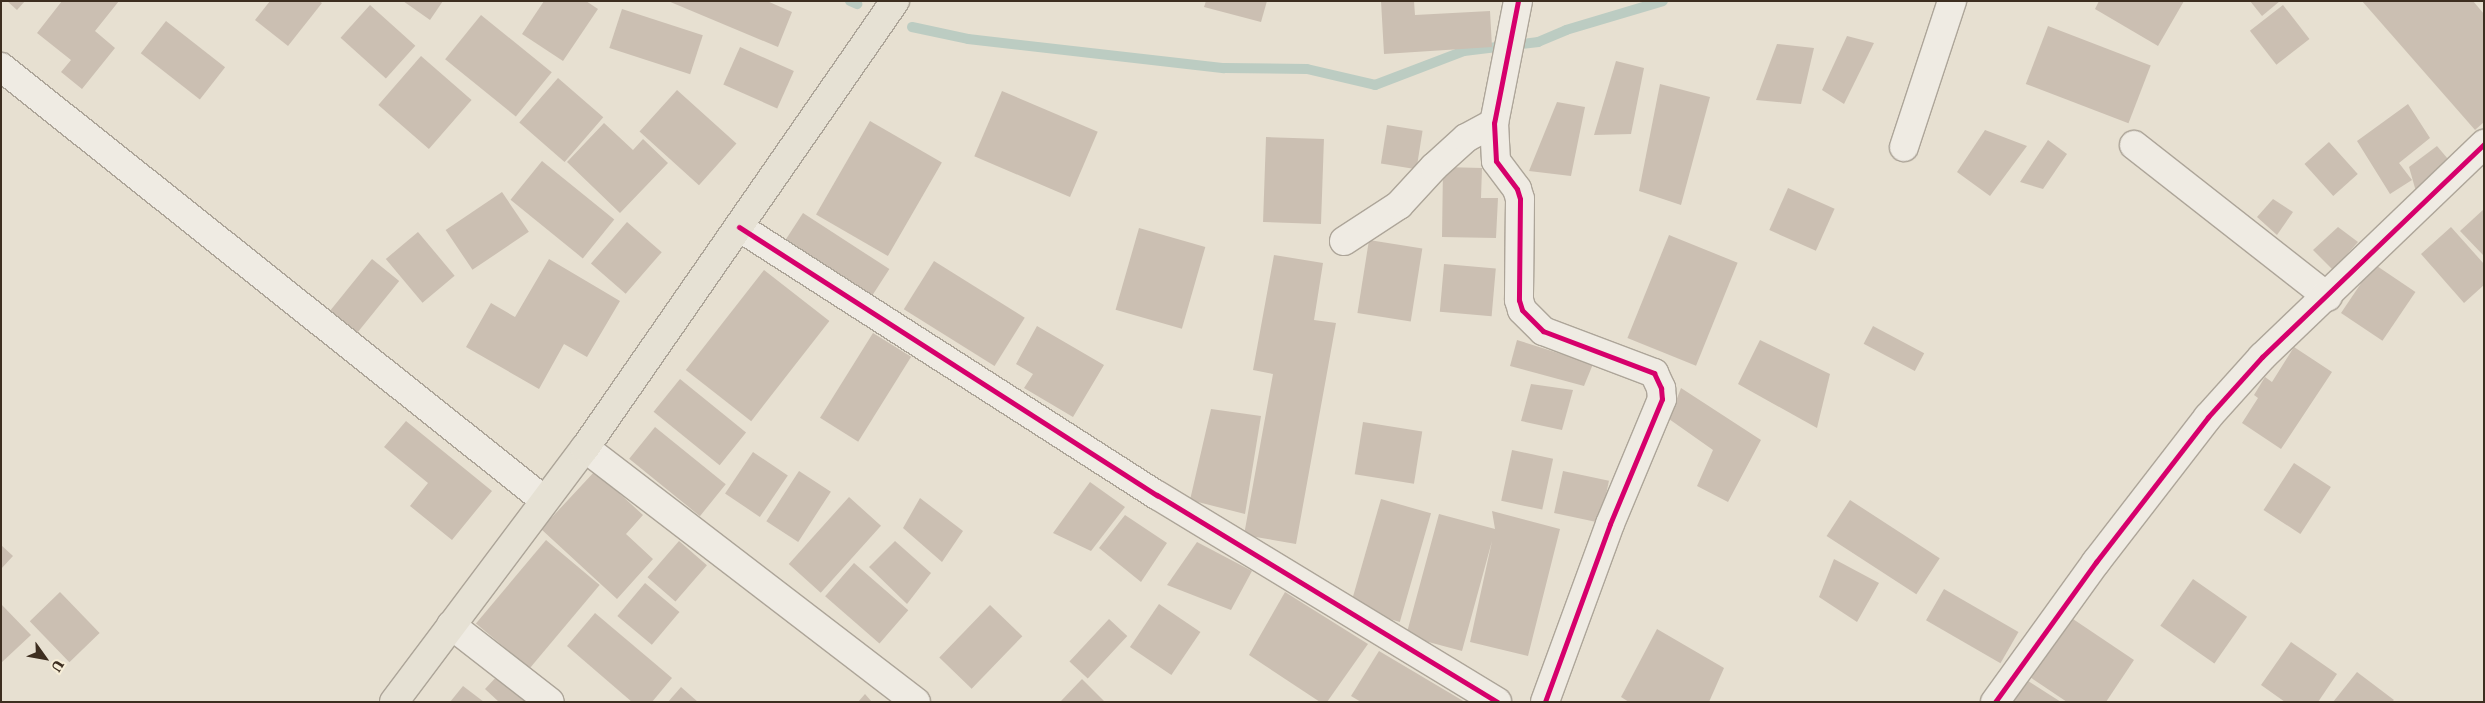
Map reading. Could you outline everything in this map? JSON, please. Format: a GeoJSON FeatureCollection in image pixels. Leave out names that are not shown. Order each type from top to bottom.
{"type":"FeatureCollection","features":[{"type":"Feature","properties":{"kind":"main road"},"geometry":{"type":"LineString","coordinates":[[394,702],[544,500],[585,448],[895,1]]}},
{"type":"Feature","properties":{"kind":"street"},"geometry":{"type":"LineString","coordinates":[[1518,1],[1501,76],[1494,122],[1496,161],[1517,188],[1520,199],[1519,300],[1525,316],[1543,331],[1648,370],[1659,381],[1662,393],[1607,532],[1546,702]]}},
{"type":"Feature","properties":{"kind":"street"},"geometry":{"type":"LineString","coordinates":[[1904,147],[1952,1]]}},
{"type":"Feature","properties":{"kind":"street"},"geometry":{"type":"LineString","coordinates":[[1,67],[544,500]]}},
{"type":"Feature","properties":{"kind":"street"},"geometry":{"type":"LineString","coordinates":[[1344,241],[1399,205],[1446,155],[1466,138],[1494,122]]}},
{"type":"Feature","properties":{"kind":"street"},"geometry":{"type":"LineString","coordinates":[[1995,702],[2055,617],[2208,417],[2262,358],[2328,297],[2432,191],[2484,144]]}},
{"type":"Feature","properties":{"kind":"street"},"geometry":{"type":"LineString","coordinates":[[2134,145],[2328,297]]}},
{"type":"Feature","properties":{"kind":"street"},"geometry":{"type":"LineString","coordinates":[[739,227],[1158,494],[1497,702]]}},
{"type":"Feature","properties":{"kind":"street"},"geometry":{"type":"LineString","coordinates":[[585,448],[916,702]]}},
{"type":"Feature","properties":{"kind":"street"},"geometry":{"type":"LineString","coordinates":[[451,625],[550,702]]}},
{"type":"Feature","properties":{"kind":"building"},"geometry":{"type":"Polygon","coordinates":[[[7,1],[25,1],[17,10],[7,1]]]}},
{"type":"Feature","properties":{"kind":"building"},"geometry":{"type":"Polygon","coordinates":[[[62,1],[119,1],[95,31],[115,48],[82,89],[61,72],[71,60],[37,33],[62,1]]]}},
{"type":"Feature","properties":{"kind":"building"},"geometry":{"type":"Polygon","coordinates":[[[270,1],[319,1],[322,3],[288,46],[255,20],[270,1]]]}},
{"type":"Feature","properties":{"kind":"building"},"geometry":{"type":"Polygon","coordinates":[[[403,1],[443,1],[430,20],[403,1]]]}},
{"type":"Feature","properties":{"kind":"building"},"geometry":{"type":"Polygon","coordinates":[[[544,1],[586,1],[598,9],[563,61],[522,34],[544,1]]]}},
{"type":"Feature","properties":{"kind":"building"},"geometry":{"type":"Polygon","coordinates":[[[668,1],[767,1],[792,12],[778,47],[668,1]]]}},
{"type":"Feature","properties":{"kind":"building"},"geometry":{"type":"Polygon","coordinates":[[[1206,1],[1267,1],[1261,22],[1204,7],[1206,1]]]}},
{"type":"Feature","properties":{"kind":"building"},"geometry":{"type":"Polygon","coordinates":[[[1381,1],[1414,1],[1415,15],[1490,11],[1492,47],[1384,54],[1381,1]]]}},
{"type":"Feature","properties":{"kind":"building"},"geometry":{"type":"Polygon","coordinates":[[[2099,1],[2184,1],[2158,46],[2095,9],[2099,1]]]}},
{"type":"Feature","properties":{"kind":"building"},"geometry":{"type":"Polygon","coordinates":[[[2250,1],[2280,1],[2262,16],[2250,1]]]}},
{"type":"Feature","properties":{"kind":"building"},"geometry":{"type":"Polygon","coordinates":[[[2362,1],[2473,1],[2484,14],[2484,122],[2475,130],[2362,1]]]}},
{"type":"Feature","properties":{"kind":"building"},"geometry":{"type":"Polygon","coordinates":[[[370,5],[415,46],[386,79],[341,38],[370,5]]]}},
{"type":"Feature","properties":{"kind":"building"},"geometry":{"type":"Polygon","coordinates":[[[2283,5],[2309,39],[2276,65],[2250,31],[2283,5]]]}},
{"type":"Feature","properties":{"kind":"building"},"geometry":{"type":"Polygon","coordinates":[[[622,9],[703,35],[690,74],[609,48],[622,9]]]}},
{"type":"Feature","properties":{"kind":"building"},"geometry":{"type":"Polygon","coordinates":[[[481,15],[552,72],[516,117],[445,59],[481,15]]]}},
{"type":"Feature","properties":{"kind":"building"},"geometry":{"type":"Polygon","coordinates":[[[166,21],[225,67],[200,99],[141,53],[166,21]]]}},
{"type":"Feature","properties":{"kind":"building"},"geometry":{"type":"Polygon","coordinates":[[[2048,26],[2151,65],[2128,123],[2026,84],[2048,26]]]}},
{"type":"Feature","properties":{"kind":"building"},"geometry":{"type":"Polygon","coordinates":[[[1847,36],[1874,43],[1844,104],[1822,90],[1847,36]]]}},
{"type":"Feature","properties":{"kind":"building"},"geometry":{"type":"Polygon","coordinates":[[[1777,44],[1814,48],[1801,104],[1756,100],[1777,44]]]}},
{"type":"Feature","properties":{"kind":"building"},"geometry":{"type":"Polygon","coordinates":[[[740,47],[794,71],[777,108],[723,84],[740,47]]]}},
{"type":"Feature","properties":{"kind":"building"},"geometry":{"type":"Polygon","coordinates":[[[421,56],[472,100],[429,149],[378,105],[421,56]]]}},
{"type":"Feature","properties":{"kind":"building"},"geometry":{"type":"Polygon","coordinates":[[[1616,61],[1644,68],[1631,134],[1594,135],[1616,61]]]}},
{"type":"Feature","properties":{"kind":"building"},"geometry":{"type":"Polygon","coordinates":[[[558,78],[603,117],[565,162],[519,123],[558,78]]]}},
{"type":"Feature","properties":{"kind":"building"},"geometry":{"type":"Polygon","coordinates":[[[1660,84],[1710,97],[1681,205],[1639,191],[1660,84]]]}},
{"type":"Feature","properties":{"kind":"building"},"geometry":{"type":"Polygon","coordinates":[[[677,90],[736,144],[699,185],[640,132],[677,90]]]}},
{"type":"Feature","properties":{"kind":"building"},"geometry":{"type":"Polygon","coordinates":[[[1002,91],[1098,132],[1070,197],[974,156],[1002,91]]]}},
{"type":"Feature","properties":{"kind":"building"},"geometry":{"type":"Polygon","coordinates":[[[1557,102],[1585,107],[1571,176],[1529,171],[1557,102]]]}},
{"type":"Feature","properties":{"kind":"building"},"geometry":{"type":"Polygon","coordinates":[[[2408,104],[2430,138],[2399,163],[2412,180],[2390,194],[2357,141],[2408,104]]]}},
{"type":"Feature","properties":{"kind":"building"},"geometry":{"type":"Polygon","coordinates":[[[870,121],[942,162],[888,256],[816,215],[870,121]]]}},
{"type":"Feature","properties":{"kind":"building"},"geometry":{"type":"Polygon","coordinates":[[[604,123],[633,150],[643,139],[668,163],[620,213],[567,162],[604,123]]]}},
{"type":"Feature","properties":{"kind":"building"},"geometry":{"type":"Polygon","coordinates":[[[1387,125],[1423,131],[1416,169],[1381,164],[1387,125]]]}},
{"type":"Feature","properties":{"kind":"building"},"geometry":{"type":"Polygon","coordinates":[[[1985,130],[2027,146],[1990,196],[1957,172],[1985,130]]]}},
{"type":"Feature","properties":{"kind":"building"},"geometry":{"type":"Polygon","coordinates":[[[1266,137],[1324,139],[1321,224],[1263,222],[1266,137]]]}},
{"type":"Feature","properties":{"kind":"building"},"geometry":{"type":"Polygon","coordinates":[[[2048,140],[2067,154],[2043,189],[2020,182],[2048,140]]]}},
{"type":"Feature","properties":{"kind":"building"},"geometry":{"type":"Polygon","coordinates":[[[2329,142],[2358,174],[2333,196],[2304,164],[2329,142]]]}},
{"type":"Feature","properties":{"kind":"building"},"geometry":{"type":"Polygon","coordinates":[[[2437,146],[2453,165],[2417,195],[2409,167],[2437,146]]]}},
{"type":"Feature","properties":{"kind":"building"},"geometry":{"type":"Polygon","coordinates":[[[542,161],[614,220],[583,258],[511,200],[542,161]]]}},
{"type":"Feature","properties":{"kind":"building"},"geometry":{"type":"Polygon","coordinates":[[[1443,167],[1482,168],[1481,198],[1498,198],[1496,238],[1442,237],[1443,167]]]}},
{"type":"Feature","properties":{"kind":"building"},"geometry":{"type":"Polygon","coordinates":[[[1788,188],[1835,209],[1816,251],[1769,230],[1788,188]]]}},
{"type":"Feature","properties":{"kind":"building"},"geometry":{"type":"Polygon","coordinates":[[[502,192],[529,232],[472,270],[446,230],[502,192]]]}},
{"type":"Feature","properties":{"kind":"building"},"geometry":{"type":"Polygon","coordinates":[[[2273,199],[2293,212],[2277,235],[2257,217],[2273,199]]]}},
{"type":"Feature","properties":{"kind":"building"},"geometry":{"type":"Polygon","coordinates":[[[2484,209],[2484,256],[2460,231],[2484,209]]]}},
{"type":"Feature","properties":{"kind":"building"},"geometry":{"type":"Polygon","coordinates":[[[803,213],[889,269],[868,303],[781,247],[803,213]]]}},
{"type":"Feature","properties":{"kind":"building"},"geometry":{"type":"Polygon","coordinates":[[[627,222],[662,252],[626,294],[591,264],[627,222]]]}},
{"type":"Feature","properties":{"kind":"building"},"geometry":{"type":"Polygon","coordinates":[[[2338,227],[2358,242],[2333,270],[2313,250],[2338,227]]]}},
{"type":"Feature","properties":{"kind":"building"},"geometry":{"type":"Polygon","coordinates":[[[2451,227],[2484,264],[2484,285],[2464,303],[2421,254],[2451,227]]]}},
{"type":"Feature","properties":{"kind":"building"},"geometry":{"type":"Polygon","coordinates":[[[1139,228],[1205,247],[1182,329],[1116,310],[1139,228]]]}},
{"type":"Feature","properties":{"kind":"building"},"geometry":{"type":"Polygon","coordinates":[[[418,232],[455,276],[422,303],[386,259],[418,232]]]}},
{"type":"Feature","properties":{"kind":"building"},"geometry":{"type":"Polygon","coordinates":[[[1669,235],[1738,263],[1696,366],[1627,338],[1669,235]]]}},
{"type":"Feature","properties":{"kind":"building"},"geometry":{"type":"Polygon","coordinates":[[[1369,240],[1422,248],[1411,322],[1357,313],[1369,240]]]}},
{"type":"Feature","properties":{"kind":"building"},"geometry":{"type":"Polygon","coordinates":[[[1274,255],[1323,263],[1314,320],[1336,323],[1296,544],[1244,535],[1273,374],[1253,370],[1274,255]]]}},
{"type":"Feature","properties":{"kind":"building"},"geometry":{"type":"Polygon","coordinates":[[[372,259],[399,281],[353,338],[326,316],[372,259]]]}},
{"type":"Feature","properties":{"kind":"building"},"geometry":{"type":"Polygon","coordinates":[[[549,259],[620,301],[587,357],[564,344],[539,389],[466,347],[491,303],[515,317],[549,259]]]}},
{"type":"Feature","properties":{"kind":"building"},"geometry":{"type":"Polygon","coordinates":[[[934,261],[1025,318],[995,366],[904,309],[934,261]]]}},
{"type":"Feature","properties":{"kind":"building"},"geometry":{"type":"Polygon","coordinates":[[[1444,264],[1496,269],[1492,316],[1440,312],[1444,264]]]}},
{"type":"Feature","properties":{"kind":"building"},"geometry":{"type":"Polygon","coordinates":[[[2374,264],[2415,292],[2382,341],[2341,313],[2374,264]]]}},
{"type":"Feature","properties":{"kind":"building"},"geometry":{"type":"Polygon","coordinates":[[[764,270],[829,321],[751,421],[686,370],[764,270]]]}},
{"type":"Feature","properties":{"kind":"building"},"geometry":{"type":"Polygon","coordinates":[[[1037,326],[1104,365],[1073,417],[1024,388],[1033,374],[1016,364],[1037,326]]]}},
{"type":"Feature","properties":{"kind":"building"},"geometry":{"type":"Polygon","coordinates":[[[1873,326],[1924,353],[1915,371],[1864,344],[1873,326]]]}},
{"type":"Feature","properties":{"kind":"building"},"geometry":{"type":"Polygon","coordinates":[[[873,333],[911,357],[858,442],[820,418],[873,333]]]}},
{"type":"Feature","properties":{"kind":"building"},"geometry":{"type":"Polygon","coordinates":[[[1517,340],[1593,364],[1584,386],[1510,366],[1517,340]]]}},
{"type":"Feature","properties":{"kind":"building"},"geometry":{"type":"Polygon","coordinates":[[[1760,340],[1830,374],[1817,428],[1738,384],[1760,340]]]}},
{"type":"Feature","properties":{"kind":"building"},"geometry":{"type":"Polygon","coordinates":[[[2294,347],[2332,372],[2281,449],[2242,423],[2258,398],[2254,395],[2265,377],[2272,382],[2294,347]]]}},
{"type":"Feature","properties":{"kind":"building"},"geometry":{"type":"Polygon","coordinates":[[[680,379],[746,432],[720,465],[654,412],[680,379]]]}},
{"type":"Feature","properties":{"kind":"building"},"geometry":{"type":"Polygon","coordinates":[[[1531,384],[1573,390],[1562,430],[1521,421],[1531,384]]]}},
{"type":"Feature","properties":{"kind":"building"},"geometry":{"type":"Polygon","coordinates":[[[1681,388],[1761,440],[1728,502],[1697,486],[1713,450],[1669,419],[1681,388]]]}},
{"type":"Feature","properties":{"kind":"building"},"geometry":{"type":"Polygon","coordinates":[[[1211,409],[1261,416],[1245,514],[1190,500],[1211,409]]]}},
{"type":"Feature","properties":{"kind":"building"},"geometry":{"type":"Polygon","coordinates":[[[406,421],[492,491],[452,540],[410,506],[428,483],[384,447],[406,421]]]}},
{"type":"Feature","properties":{"kind":"building"},"geometry":{"type":"Polygon","coordinates":[[[1363,422],[1422,431],[1414,484],[1355,474],[1363,422]]]}},
{"type":"Feature","properties":{"kind":"building"},"geometry":{"type":"Polygon","coordinates":[[[655,427],[726,484],[700,516],[629,459],[655,427]]]}},
{"type":"Feature","properties":{"kind":"building"},"geometry":{"type":"Polygon","coordinates":[[[1512,450],[1553,459],[1542,510],[1501,501],[1512,450]]]}},
{"type":"Feature","properties":{"kind":"building"},"geometry":{"type":"Polygon","coordinates":[[[753,452],[788,475],[760,517],[725,493],[753,452]]]}},
{"type":"Feature","properties":{"kind":"building"},"geometry":{"type":"Polygon","coordinates":[[[2294,463],[2331,487],[2300,534],[2264,510],[2294,463]]]}},
{"type":"Feature","properties":{"kind":"building"},"geometry":{"type":"Polygon","coordinates":[[[595,471],[643,515],[626,534],[653,559],[617,599],[541,529],[595,471]]]}},
{"type":"Feature","properties":{"kind":"building"},"geometry":{"type":"Polygon","coordinates":[[[799,471],[831,492],[798,542],[766,521],[799,471]]]}},
{"type":"Feature","properties":{"kind":"building"},"geometry":{"type":"Polygon","coordinates":[[[1563,471],[1609,481],[1600,523],[1554,513],[1563,471]]]}},
{"type":"Feature","properties":{"kind":"building"},"geometry":{"type":"Polygon","coordinates":[[[1090,482],[1125,507],[1091,551],[1053,533],[1090,482]]]}},
{"type":"Feature","properties":{"kind":"building"},"geometry":{"type":"Polygon","coordinates":[[[849,497],[881,526],[821,593],[789,564],[849,497]]]}},
{"type":"Feature","properties":{"kind":"building"},"geometry":{"type":"Polygon","coordinates":[[[920,498],[963,531],[942,562],[903,528],[920,498]]]}},
{"type":"Feature","properties":{"kind":"building"},"geometry":{"type":"Polygon","coordinates":[[[1381,499],[1431,513],[1400,622],[1350,608],[1381,499]]]}},
{"type":"Feature","properties":{"kind":"building"},"geometry":{"type":"Polygon","coordinates":[[[1850,500],[1940,558],[1916,594],[1827,536],[1850,500]]]}},
{"type":"Feature","properties":{"kind":"building"},"geometry":{"type":"Polygon","coordinates":[[[1492,511],[1560,529],[1528,656],[1470,642],[1492,541],[1462,651],[1406,636],[1439,514],[1495,529],[1492,511]]]}},
{"type":"Feature","properties":{"kind":"building"},"geometry":{"type":"Polygon","coordinates":[[[1125,515],[1167,543],[1141,582],[1099,548],[1125,515]]]}},
{"type":"Feature","properties":{"kind":"building"},"geometry":{"type":"Polygon","coordinates":[[[546,540],[600,585],[530,668],[476,623],[546,540]]]}},
{"type":"Feature","properties":{"kind":"building"},"geometry":{"type":"Polygon","coordinates":[[[679,541],[707,565],[675,602],[648,577],[679,541]]]}},
{"type":"Feature","properties":{"kind":"building"},"geometry":{"type":"Polygon","coordinates":[[[895,541],[931,573],[907,604],[869,567],[895,541]]]}},
{"type":"Feature","properties":{"kind":"building"},"geometry":{"type":"Polygon","coordinates":[[[1197,542],[1252,571],[1231,610],[1167,585],[1197,542]]]}},
{"type":"Feature","properties":{"kind":"building"},"geometry":{"type":"Polygon","coordinates":[[[1,545],[13,556],[1,569],[1,545]]]}},
{"type":"Feature","properties":{"kind":"building"},"geometry":{"type":"Polygon","coordinates":[[[1834,559],[1879,583],[1857,622],[1819,597],[1834,559]]]}},
{"type":"Feature","properties":{"kind":"building"},"geometry":{"type":"Polygon","coordinates":[[[854,563],[908,610],[879,643],[825,596],[854,563]]]}},
{"type":"Feature","properties":{"kind":"building"},"geometry":{"type":"Polygon","coordinates":[[[2193,579],[2247,617],[2214,664],[2160,626],[2193,579]]]}},
{"type":"Feature","properties":{"kind":"building"},"geometry":{"type":"Polygon","coordinates":[[[645,583],[679,612],[652,645],[617,616],[645,583]]]}},
{"type":"Feature","properties":{"kind":"building"},"geometry":{"type":"Polygon","coordinates":[[[1944,589],[2018,632],[2000,663],[1926,620],[1944,589]]]}},
{"type":"Feature","properties":{"kind":"building"},"geometry":{"type":"Polygon","coordinates":[[[60,592],[100,633],[69,662],[30,621],[60,592]]]}},
{"type":"Feature","properties":{"kind":"building"},"geometry":{"type":"Polygon","coordinates":[[[1285,592],[1368,644],[1327,702],[1320,702],[1249,655],[1285,592]]]}},
{"type":"Feature","properties":{"kind":"building"},"geometry":{"type":"Polygon","coordinates":[[[1,604],[31,635],[1,663],[1,604]]]}},
{"type":"Feature","properties":{"kind":"building"},"geometry":{"type":"Polygon","coordinates":[[[1159,604],[1200,632],[1171,675],[1130,647],[1159,604]]]}},
{"type":"Feature","properties":{"kind":"building"},"geometry":{"type":"Polygon","coordinates":[[[990,605],[1022,636],[972,689],[939,658],[990,605]]]}},
{"type":"Feature","properties":{"kind":"building"},"geometry":{"type":"Polygon","coordinates":[[[595,613],[672,678],[652,702],[632,702],[567,646],[595,613]]]}},
{"type":"Feature","properties":{"kind":"building"},"geometry":{"type":"Polygon","coordinates":[[[2067,615],[2134,660],[2106,702],[2067,702],[2027,675],[2067,615]]]}},
{"type":"Feature","properties":{"kind":"building"},"geometry":{"type":"Polygon","coordinates":[[[1109,619],[1127,636],[1088,678],[1069,661],[1109,619]]]}},
{"type":"Feature","properties":{"kind":"building"},"geometry":{"type":"Polygon","coordinates":[[[1657,629],[1724,668],[1709,702],[1629,702],[1621,697],[1657,629]]]}},
{"type":"Feature","properties":{"kind":"building"},"geometry":{"type":"Polygon","coordinates":[[[2291,642],[2337,674],[2318,702],[2285,702],[2261,685],[2291,642]]]}},
{"type":"Feature","properties":{"kind":"building"},"geometry":{"type":"Polygon","coordinates":[[[1379,651],[1465,702],[1361,702],[1351,696],[1379,651]]]}},
{"type":"Feature","properties":{"kind":"building"},"geometry":{"type":"Polygon","coordinates":[[[2357,672],[2394,700],[2392,702],[2333,702],[2357,672]]]}},
{"type":"Feature","properties":{"kind":"building"},"geometry":{"type":"Polygon","coordinates":[[[500,673],[531,702],[499,702],[485,689],[500,673]]]}},
{"type":"Feature","properties":{"kind":"building"},"geometry":{"type":"Polygon","coordinates":[[[1082,679],[1105,702],[1060,702],[1082,679]]]}},
{"type":"Feature","properties":{"kind":"building"},"geometry":{"type":"Polygon","coordinates":[[[2025,679],[2061,702],[2010,702],[2025,679]]]}},
{"type":"Feature","properties":{"kind":"building"},"geometry":{"type":"Polygon","coordinates":[[[463,686],[484,702],[450,702],[463,686]]]}},
{"type":"Feature","properties":{"kind":"building"},"geometry":{"type":"Polygon","coordinates":[[[681,687],[698,702],[668,702],[681,687]]]}},
{"type":"Feature","properties":{"kind":"building"},"geometry":{"type":"Polygon","coordinates":[[[865,694],[872,702],[858,702],[865,694]]]}},
{"type":"Feature","properties":{"kind":"waterway"},"geometry":{"type":"LineString","coordinates":[[850,1],[857,4]]}},
{"type":"Feature","properties":{"kind":"waterway"},"geometry":{"type":"LineString","coordinates":[[912,27],[968,39],[1224,68],[1307,69],[1375,85],[1464,51],[1538,42],[1566,30],[1663,1]]}},
{"type":"Feature","properties":{"kind":"cycle path"},"geometry":{"type":"LineString","coordinates":[[1518,1],[1494,123],[1496,161],[1517,189],[1520,199],[1519,300],[1522,310],[1543,331],[1654,373],[1661,388],[1662,399],[1610,524],[1545,702]]}},
{"type":"Feature","properties":{"kind":"cycle path"},"geometry":{"type":"LineString","coordinates":[[1995,702],[2096,562],[2208,417],[2262,357],[2484,144]]}},
{"type":"Feature","properties":{"kind":"cycle path"},"geometry":{"type":"LineString","coordinates":[[739,227],[1157,495],[1497,702]]}}]}
